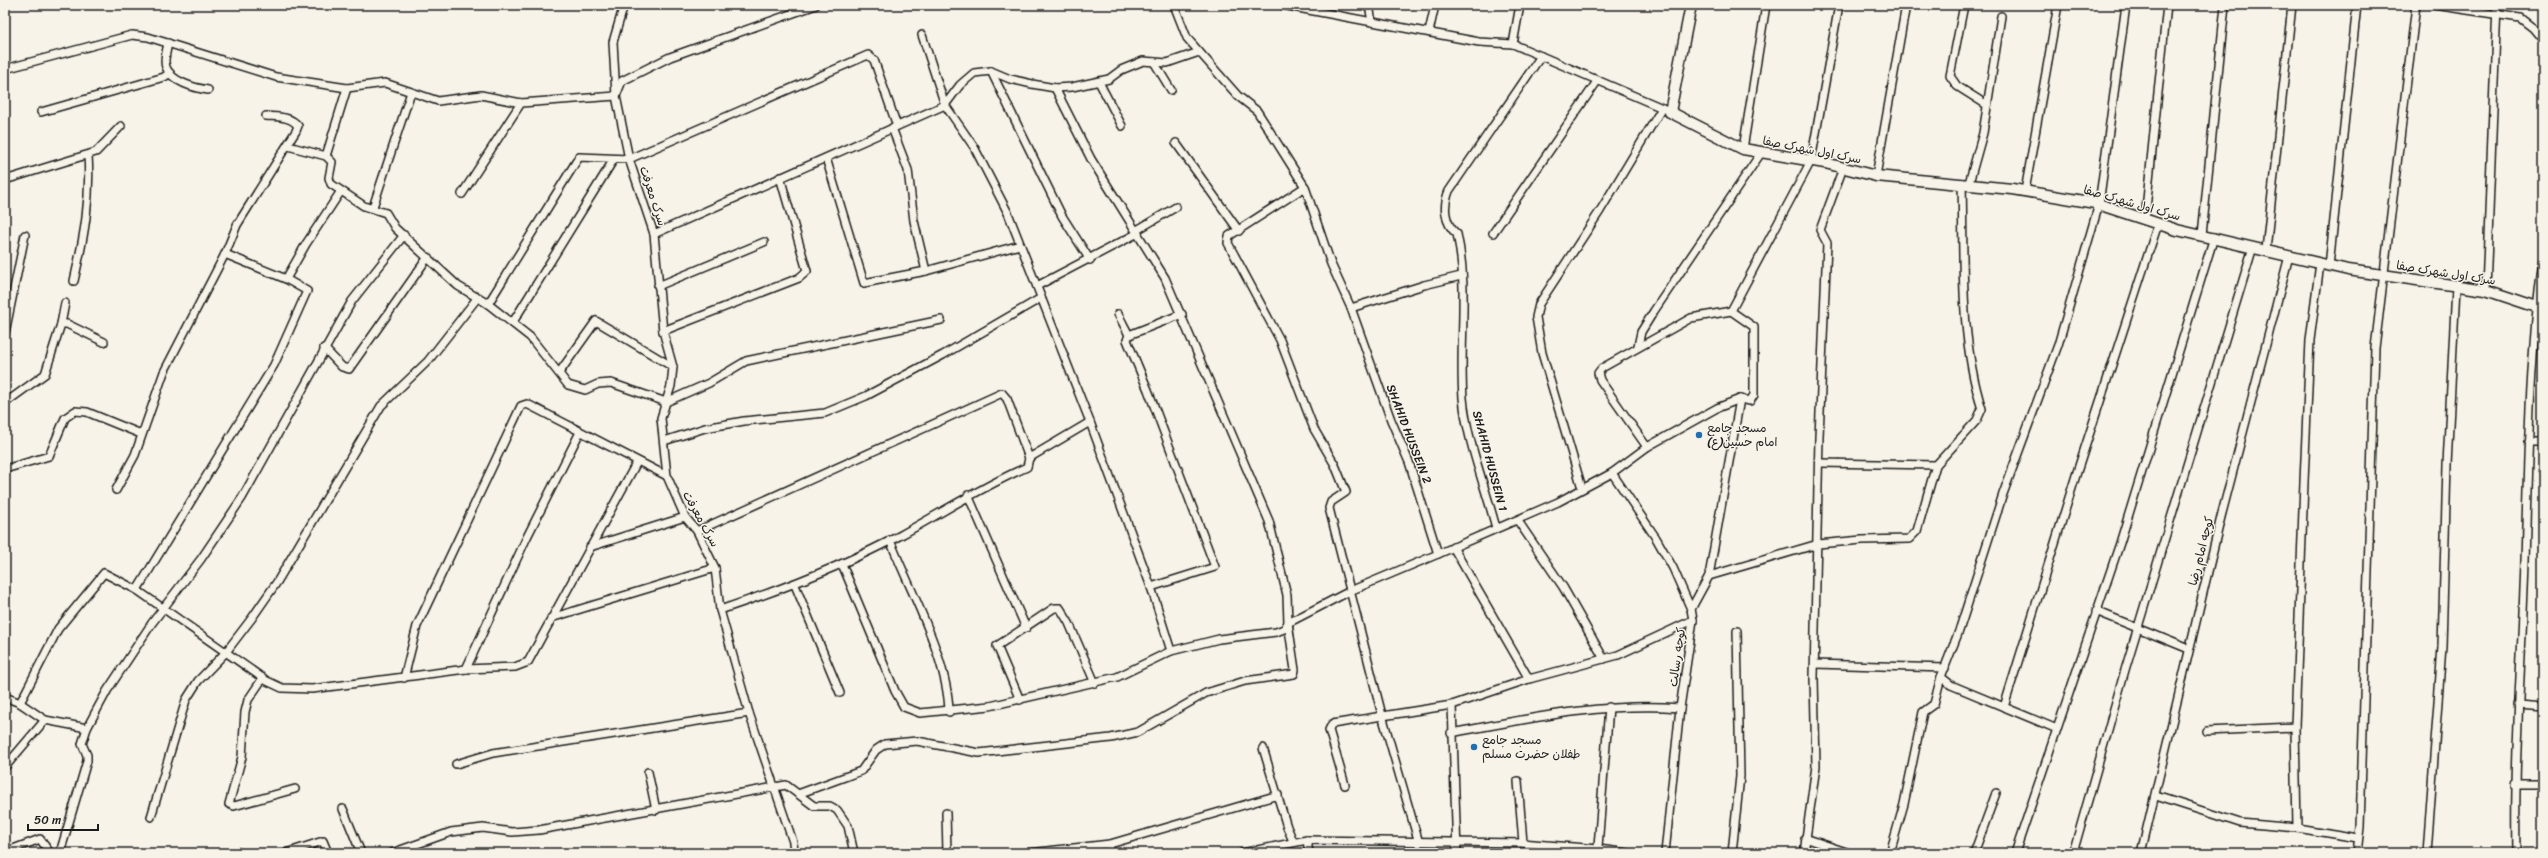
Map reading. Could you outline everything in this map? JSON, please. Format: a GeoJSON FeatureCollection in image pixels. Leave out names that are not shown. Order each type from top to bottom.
{"type":"FeatureCollection","features":[{"type":"Feature","properties":{"kind":"street","name":"سرک معرفت"},"geometry":{"type":"LineString","coordinates":[[624,5],[613,42],[616,96],[629,159],[654,234],[663,331],[673,367],[666,402],[661,418],[667,476],[685,517],[697,531],[715,568],[720,610],[749,713],[776,787],[793,842],[794,853]]}},
{"type":"Feature","properties":{"kind":"street"},"geometry":{"type":"LineString","coordinates":[[5,69],[132,35],[168,43],[276,77],[347,88],[385,83],[438,101],[481,94],[521,103],[616,96],[622,82],[670,57],[816,5]]}},
{"type":"Feature","properties":{"kind":"street","name":"SHAHID HUSSEIN 2"},"geometry":{"type":"LineString","coordinates":[[1174,5],[1187,38],[1238,96],[1257,111],[1305,188],[1331,264],[1351,308],[1391,420],[1409,462],[1438,554]]}},
{"type":"Feature","properties":{"kind":"street"},"geometry":{"type":"LineString","coordinates":[[1282,5],[1300,7],[1479,42],[1513,44],[1666,110]]}},
{"type":"Feature","properties":{"kind":"street"},"geometry":{"type":"LineString","coordinates":[[1369,5],[1372,22]]}},
{"type":"Feature","properties":{"kind":"street"},"geometry":{"type":"LineString","coordinates":[[1429,32],[1435,5]]}},
{"type":"Feature","properties":{"kind":"street"},"geometry":{"type":"LineString","coordinates":[[1513,44],[1520,5]]}},
{"type":"Feature","properties":{"kind":"street"},"geometry":{"type":"LineString","coordinates":[[1582,488],[1542,353],[1536,317],[1539,304],[1666,110],[1690,5]]}},
{"type":"Feature","properties":{"kind":"street"},"geometry":{"type":"LineString","coordinates":[[1743,149],[1766,5]]}},
{"type":"Feature","properties":{"kind":"street"},"geometry":{"type":"LineString","coordinates":[[1647,448],[1600,380],[1598,373],[1602,368],[1638,346],[1691,318],[1731,311],[1811,161],[1839,5]]}},
{"type":"Feature","properties":{"kind":"street"},"geometry":{"type":"LineString","coordinates":[[1876,176],[1906,5]]}},
{"type":"Feature","properties":{"kind":"street"},"geometry":{"type":"LineString","coordinates":[[1964,5],[1950,76],[1957,86],[1987,105]]}},
{"type":"Feature","properties":{"kind":"street"},"geometry":{"type":"LineString","coordinates":[[2025,191],[2058,5]]}},
{"type":"Feature","properties":{"kind":"street"},"geometry":{"type":"LineString","coordinates":[[1890,853],[1904,804],[1923,712],[1934,704],[1941,677],[2003,494],[2058,345],[2099,204],[2126,5]]}},
{"type":"Feature","properties":{"kind":"street"},"geometry":{"type":"LineString","coordinates":[[2145,219],[2167,5]]}},
{"type":"Feature","properties":{"kind":"street"},"geometry":{"type":"LineString","coordinates":[[2202,235],[2225,5]]}},
{"type":"Feature","properties":{"kind":"street"},"geometry":{"type":"LineString","coordinates":[[2266,250],[2292,5]]}},
{"type":"Feature","properties":{"kind":"street"},"geometry":{"type":"LineString","coordinates":[[2297,828],[2295,727],[2310,340],[2325,264],[2357,5]]}},
{"type":"Feature","properties":{"kind":"street"},"geometry":{"type":"LineString","coordinates":[[2357,853],[2360,827],[2370,551],[2375,348],[2416,5]]}},
{"type":"Feature","properties":{"kind":"street"},"geometry":{"type":"LineString","coordinates":[[2434,5],[2520,18],[2533,28],[2543,40]]}},
{"type":"Feature","properties":{"kind":"street"},"geometry":{"type":"LineString","coordinates":[[2486,290],[2497,5]]}},
{"type":"Feature","properties":{"kind":"street"},"geometry":{"type":"LineString","coordinates":[[1709,576],[1818,544],[1862,540],[1909,539],[1917,530],[1936,465],[1977,420],[1982,409],[1973,377],[1966,328],[1965,183],[1983,133],[2001,16]]}},
{"type":"Feature","properties":{"kind":"street"},"geometry":{"type":"LineString","coordinates":[[922,35],[945,105],[974,147],[1008,213],[1090,422],[1151,587],[1171,651]]}},
{"type":"Feature","properties":{"kind":"street"},"geometry":{"type":"LineString","coordinates":[[168,43],[164,60],[166,68],[170,73],[178,80],[197,89],[208,90]]}},
{"type":"Feature","properties":{"kind":"street"},"geometry":{"type":"LineString","coordinates":[[654,234],[945,105],[960,85],[974,73],[991,71],[1010,80],[1055,88],[1099,82],[1143,61],[1167,64],[1199,52]]}},
{"type":"Feature","properties":{"kind":"street"},"geometry":{"type":"LineString","coordinates":[[488,304],[579,157],[614,160],[629,159],[868,55],[874,60],[908,170],[914,221],[926,271]]}},
{"type":"Feature","properties":{"kind":"street","name":"SHAHID HUSSEIN 1"},"geometry":{"type":"LineString","coordinates":[[1541,56],[1490,127],[1449,191],[1445,200],[1451,229],[1457,234],[1462,255],[1462,368],[1466,424],[1496,528],[1518,521],[1612,473],[1647,448],[1717,408],[1740,399],[1750,401],[1754,395],[1754,327],[1731,311]]}},
{"type":"Feature","properties":{"kind":"street"},"geometry":{"type":"LineString","coordinates":[[1154,62],[1171,90]]}},
{"type":"Feature","properties":{"kind":"street"},"geometry":{"type":"LineString","coordinates":[[991,71],[1062,216],[1090,260]]}},
{"type":"Feature","properties":{"kind":"street"},"geometry":{"type":"LineString","coordinates":[[42,112],[104,96],[164,77],[170,73]]}},
{"type":"Feature","properties":{"kind":"street"},"geometry":{"type":"LineString","coordinates":[[1494,233],[1598,80]]}},
{"type":"Feature","properties":{"kind":"street"},"geometry":{"type":"LineString","coordinates":[[1099,82],[1122,126]]}},
{"type":"Feature","properties":{"kind":"street"},"geometry":{"type":"LineString","coordinates":[[326,156],[347,88]]}},
{"type":"Feature","properties":{"kind":"street"},"geometry":{"type":"LineString","coordinates":[[798,794],[861,771],[876,750],[885,744],[917,741],[979,754],[1111,738],[1138,732],[1206,693],[1245,682],[1294,674],[1295,670],[1288,623],[1287,595],[1269,521],[1166,278],[1092,159],[1055,88]]}},
{"type":"Feature","properties":{"kind":"street"},"geometry":{"type":"LineString","coordinates":[[373,207],[411,92]]}},
{"type":"Feature","properties":{"kind":"street"},"geometry":{"type":"LineString","coordinates":[[462,194],[521,103]]}},
{"type":"Feature","properties":{"kind":"street","name":"سرک اول شهرک صفا"},"geometry":{"type":"LineString","coordinates":[[1666,110],[1743,149],[1811,161],[1876,176],[1965,183],[2025,191],[2099,204],[2158,224],[2289,256],[2384,276],[2486,290],[2540,308]]}},
{"type":"Feature","properties":{"kind":"street"},"geometry":{"type":"LineString","coordinates":[[116,490],[128,471],[164,372],[225,254],[237,225],[275,162],[288,146],[298,126],[295,122],[283,117],[266,116]]}},
{"type":"Feature","properties":{"kind":"street"},"geometry":{"type":"LineString","coordinates":[[5,180],[96,152],[121,126]]}},
{"type":"Feature","properties":{"kind":"street"},"geometry":{"type":"LineString","coordinates":[[1176,143],[1239,231]]}},
{"type":"Feature","properties":{"kind":"street"},"geometry":{"type":"LineString","coordinates":[[288,146],[326,156],[332,162],[329,178],[331,184],[364,206],[373,207],[386,213],[404,235],[458,286],[488,304],[513,322],[530,337],[568,385],[585,390],[598,384],[611,383],[666,402],[709,383],[746,361],[941,320]]}},
{"type":"Feature","properties":{"kind":"street"},"geometry":{"type":"LineString","coordinates":[[1638,346],[1641,332],[1654,311],[1761,153]]}},
{"type":"Feature","properties":{"kind":"street"},"geometry":{"type":"LineString","coordinates":[[74,281],[88,218],[90,184],[88,154]]}},
{"type":"Feature","properties":{"kind":"street"},"geometry":{"type":"LineString","coordinates":[[826,158],[864,283],[926,271],[1020,244]]}},
{"type":"Feature","properties":{"kind":"street"},"geometry":{"type":"LineString","coordinates":[[513,322],[614,160]]}},
{"type":"Feature","properties":{"kind":"street"},"geometry":{"type":"LineString","coordinates":[[1804,853],[1816,766],[1815,664],[1820,463],[1828,243],[1820,230],[1843,168]]}},
{"type":"Feature","properties":{"kind":"street"},"geometry":{"type":"LineString","coordinates":[[663,331],[799,278],[807,271],[780,177]]}},
{"type":"Feature","properties":{"kind":"street"},"geometry":{"type":"LineString","coordinates":[[1305,188],[1229,236],[1230,247],[1280,340],[1314,429],[1335,465],[1346,492],[1331,502],[1329,508],[1382,715],[1418,843]]}},
{"type":"Feature","properties":{"kind":"street"},"geometry":{"type":"LineString","coordinates":[[286,279],[306,244],[342,191]]}},
{"type":"Feature","properties":{"kind":"street"},"geometry":{"type":"LineString","coordinates":[[1037,286],[1090,260],[1176,207]]}},
{"type":"Feature","properties":{"kind":"street"},"geometry":{"type":"LineString","coordinates":[[2004,706],[2077,472],[2158,224]]}},
{"type":"Feature","properties":{"kind":"street"},"geometry":{"type":"LineString","coordinates":[[5,333],[25,235]]}},
{"type":"Feature","properties":{"kind":"street"},"geometry":{"type":"LineString","coordinates":[[60,853],[87,762],[87,755],[82,744],[87,728],[107,691],[163,608],[201,559],[242,498],[352,300],[404,235]]}},
{"type":"Feature","properties":{"kind":"street"},"geometry":{"type":"LineString","coordinates":[[2015,853],[2096,611],[2214,237]]}},
{"type":"Feature","properties":{"kind":"street"},"geometry":{"type":"LineString","coordinates":[[658,286],[764,242]]}},
{"type":"Feature","properties":{"kind":"street"},"geometry":{"type":"LineString","coordinates":[[2073,853],[2137,629],[2254,247]]}},
{"type":"Feature","properties":{"kind":"street"},"geometry":{"type":"LineString","coordinates":[[137,590],[274,365],[307,291],[286,279],[225,254]]}},
{"type":"Feature","properties":{"kind":"street","name":"کوچه امام رضا"},"geometry":{"type":"LineString","coordinates":[[2141,853],[2156,796],[2189,649],[2289,256]]}},
{"type":"Feature","properties":{"kind":"street"},"geometry":{"type":"LineString","coordinates":[[324,348],[342,367],[349,369],[428,257]]}},
{"type":"Feature","properties":{"kind":"street"},"geometry":{"type":"LineString","coordinates":[[2516,853],[2514,784],[2528,442],[2543,260]]}},
{"type":"Feature","properties":{"kind":"street"},"geometry":{"type":"LineString","coordinates":[[1351,308],[1424,285],[1461,276]]}},
{"type":"Feature","properties":{"kind":"street"},"geometry":{"type":"LineString","coordinates":[[2428,853],[2442,647],[2447,465],[2456,287]]}},
{"type":"Feature","properties":{"kind":"street"},"geometry":{"type":"LineString","coordinates":[[151,817],[186,700],[198,681],[226,652],[277,582],[381,406],[428,361],[478,297]]}},
{"type":"Feature","properties":{"kind":"street"},"geometry":{"type":"LineString","coordinates":[[664,442],[705,428],[744,421],[826,413],[866,396],[1042,298]]}},
{"type":"Feature","properties":{"kind":"street"},"geometry":{"type":"LineString","coordinates":[[5,403],[45,374],[61,324],[65,303]]}},
{"type":"Feature","properties":{"kind":"street"},"geometry":{"type":"LineString","coordinates":[[1118,314],[1129,335],[1127,340],[1215,563],[1211,570],[1151,587]]}},
{"type":"Feature","properties":{"kind":"street"},"geometry":{"type":"LineString","coordinates":[[1129,335],[1182,314]]}},
{"type":"Feature","properties":{"kind":"street"},"geometry":{"type":"LineString","coordinates":[[559,373],[596,321],[673,367]]}},
{"type":"Feature","properties":{"kind":"street"},"geometry":{"type":"LineString","coordinates":[[61,324],[67,324],[104,342]]}},
{"type":"Feature","properties":{"kind":"street"},"geometry":{"type":"LineString","coordinates":[[697,531],[1002,393],[1007,399],[1029,458],[1027,467],[968,496],[890,540],[842,564],[795,585],[720,610]]}},
{"type":"Feature","properties":{"kind":"street"},"geometry":{"type":"LineString","coordinates":[[1691,609],[1709,576],[1740,399]]}},
{"type":"Feature","properties":{"kind":"street"},"geometry":{"type":"LineString","coordinates":[[404,678],[416,626],[521,406],[527,404],[533,406],[637,462],[667,476]]}},
{"type":"Feature","properties":{"kind":"street"},"geometry":{"type":"LineString","coordinates":[[5,469],[49,456],[65,418],[75,411],[86,412],[141,434]]}},
{"type":"Feature","properties":{"kind":"street"},"geometry":{"type":"LineString","coordinates":[[1029,458],[1090,422]]}},
{"type":"Feature","properties":{"kind":"street"},"geometry":{"type":"LineString","coordinates":[[466,669],[524,543],[580,432]]}},
{"type":"Feature","properties":{"kind":"street"},"geometry":{"type":"LineString","coordinates":[[2528,442],[2543,442]]}},
{"type":"Feature","properties":{"kind":"street"},"geometry":{"type":"LineString","coordinates":[[20,703],[58,629],[104,573],[137,590],[263,678],[282,688],[312,689],[466,669],[515,668],[528,662],[637,462]]}},
{"type":"Feature","properties":{"kind":"street"},"geometry":{"type":"LineString","coordinates":[[1820,463],[1936,465]]}},
{"type":"Feature","properties":{"kind":"street","name":"کوچه رسالت"},"geometry":{"type":"LineString","coordinates":[[1612,473],[1656,538],[1673,568],[1691,609],[1693,620],[1680,708],[1665,853]]}},
{"type":"Feature","properties":{"kind":"street"},"geometry":{"type":"LineString","coordinates":[[968,496],[1026,628]]}},
{"type":"Feature","properties":{"kind":"street"},"geometry":{"type":"LineString","coordinates":[[590,547],[685,517]]}},
{"type":"Feature","properties":{"kind":"street"},"geometry":{"type":"LineString","coordinates":[[1518,521],[1563,587],[1604,659]]}},
{"type":"Feature","properties":{"kind":"street"},"geometry":{"type":"LineString","coordinates":[[842,564],[895,691],[904,707],[920,713],[949,712],[1020,700],[1095,683],[1144,666],[1171,651],[1219,639],[1276,632],[1284,629],[1288,623],[1350,591],[1496,528]]}},
{"type":"Feature","properties":{"kind":"street"},"geometry":{"type":"LineString","coordinates":[[890,540],[940,664],[949,697],[949,712]]}},
{"type":"Feature","properties":{"kind":"street"},"geometry":{"type":"LineString","coordinates":[[1453,547],[1528,679]]}},
{"type":"Feature","properties":{"kind":"street"},"geometry":{"type":"LineString","coordinates":[[551,618],[715,568]]}},
{"type":"Feature","properties":{"kind":"street"},"geometry":{"type":"LineString","coordinates":[[795,585],[840,693]]}},
{"type":"Feature","properties":{"kind":"street"},"geometry":{"type":"LineString","coordinates":[[1020,700],[997,646],[1054,608],[1060,608],[1069,623],[1095,683]]}},
{"type":"Feature","properties":{"kind":"street"},"geometry":{"type":"LineString","coordinates":[[2096,611],[2189,649]]}},
{"type":"Feature","properties":{"kind":"street"},"geometry":{"type":"LineString","coordinates":[[1345,785],[1330,726],[1382,715],[1452,705],[1528,679],[1618,655],[1693,620]]}},
{"type":"Feature","properties":{"kind":"street"},"geometry":{"type":"LineString","coordinates":[[1732,853],[1740,776],[1738,631]]}},
{"type":"Feature","properties":{"kind":"street"},"geometry":{"type":"LineString","coordinates":[[1815,664],[1945,668]]}},
{"type":"Feature","properties":{"kind":"street"},"geometry":{"type":"LineString","coordinates":[[1941,677],[1951,685],[2057,729]]}},
{"type":"Feature","properties":{"kind":"street"},"geometry":{"type":"LineString","coordinates":[[263,678],[248,700],[244,712],[242,757],[229,804],[234,806],[295,789]]}},
{"type":"Feature","properties":{"kind":"street"},"geometry":{"type":"LineString","coordinates":[[5,697],[20,703],[45,720],[87,728]]}},
{"type":"Feature","properties":{"kind":"street"},"geometry":{"type":"LineString","coordinates":[[1452,705],[1451,733],[1457,853]]}},
{"type":"Feature","properties":{"kind":"street"},"geometry":{"type":"LineString","coordinates":[[2518,705],[2543,707]]}},
{"type":"Feature","properties":{"kind":"street"},"geometry":{"type":"LineString","coordinates":[[1451,733],[1610,707],[1649,706],[1680,708]]}},
{"type":"Feature","properties":{"kind":"street"},"geometry":{"type":"LineString","coordinates":[[1598,847],[1610,707]]}},
{"type":"Feature","properties":{"kind":"street"},"geometry":{"type":"LineString","coordinates":[[456,764],[493,752],[749,713]]}},
{"type":"Feature","properties":{"kind":"street"},"geometry":{"type":"LineString","coordinates":[[5,767],[45,720]]}},
{"type":"Feature","properties":{"kind":"street"},"geometry":{"type":"LineString","coordinates":[[2208,731],[2295,727]]}},
{"type":"Feature","properties":{"kind":"street"},"geometry":{"type":"LineString","coordinates":[[1263,748],[1287,827],[1294,841]]}},
{"type":"Feature","properties":{"kind":"street"},"geometry":{"type":"LineString","coordinates":[[648,772],[656,810]]}},
{"type":"Feature","properties":{"kind":"street"},"geometry":{"type":"LineString","coordinates":[[1518,781],[1523,843]]}},
{"type":"Feature","properties":{"kind":"street"},"geometry":{"type":"LineString","coordinates":[[2514,784],[2543,784]]}},
{"type":"Feature","properties":{"kind":"street"},"geometry":{"type":"LineString","coordinates":[[392,853],[451,832],[483,828],[512,832],[539,830],[656,810],[786,785],[814,806],[830,806],[837,810],[848,826],[854,853]]}},
{"type":"Feature","properties":{"kind":"street"},"geometry":{"type":"LineString","coordinates":[[1974,853],[1996,793]]}},
{"type":"Feature","properties":{"kind":"street"},"geometry":{"type":"LineString","coordinates":[[1029,853],[1110,844],[1278,795]]}},
{"type":"Feature","properties":{"kind":"street"},"geometry":{"type":"LineString","coordinates":[[2156,796],[2240,823],[2297,828],[2358,838]]}},
{"type":"Feature","properties":{"kind":"street"},"geometry":{"type":"LineString","coordinates":[[343,809],[361,853]]}},
{"type":"Feature","properties":{"kind":"street"},"geometry":{"type":"LineString","coordinates":[[946,813],[947,853]]}},
{"type":"Feature","properties":{"kind":"street"},"geometry":{"type":"LineString","coordinates":[[1805,838],[1849,853]]}},
{"type":"Feature","properties":{"kind":"street"},"geometry":{"type":"LineString","coordinates":[[5,852],[40,839],[50,853]]}},
{"type":"Feature","properties":{"kind":"street"},"geometry":{"type":"LineString","coordinates":[[1242,853],[1294,841],[1307,840],[1418,843],[1523,843],[1558,847],[1598,847],[1626,853]]}},
{"type":"Feature","properties":{"kind":"street"},"geometry":{"type":"LineString","coordinates":[[1307,840],[1309,853]]}},
{"type":"Feature","properties":{"kind":"street"},"geometry":{"type":"LineString","coordinates":[[286,853],[323,841],[328,853]]}},
{"type":"Feature","properties":{"kind":"street"},"geometry":{"type":"LineString","coordinates":[[1109,853],[1110,844]]}},
{"type":"Feature","properties":{"kind":"place","name":"مسجد جامع امام حسین(ع)"},"geometry":{"type":"Point","coordinates":[1699,435]}},
{"type":"Feature","properties":{"kind":"place","name":"مسجد جامع طفلان حضرت مسلم"},"geometry":{"type":"Point","coordinates":[1474,747]}}]}
